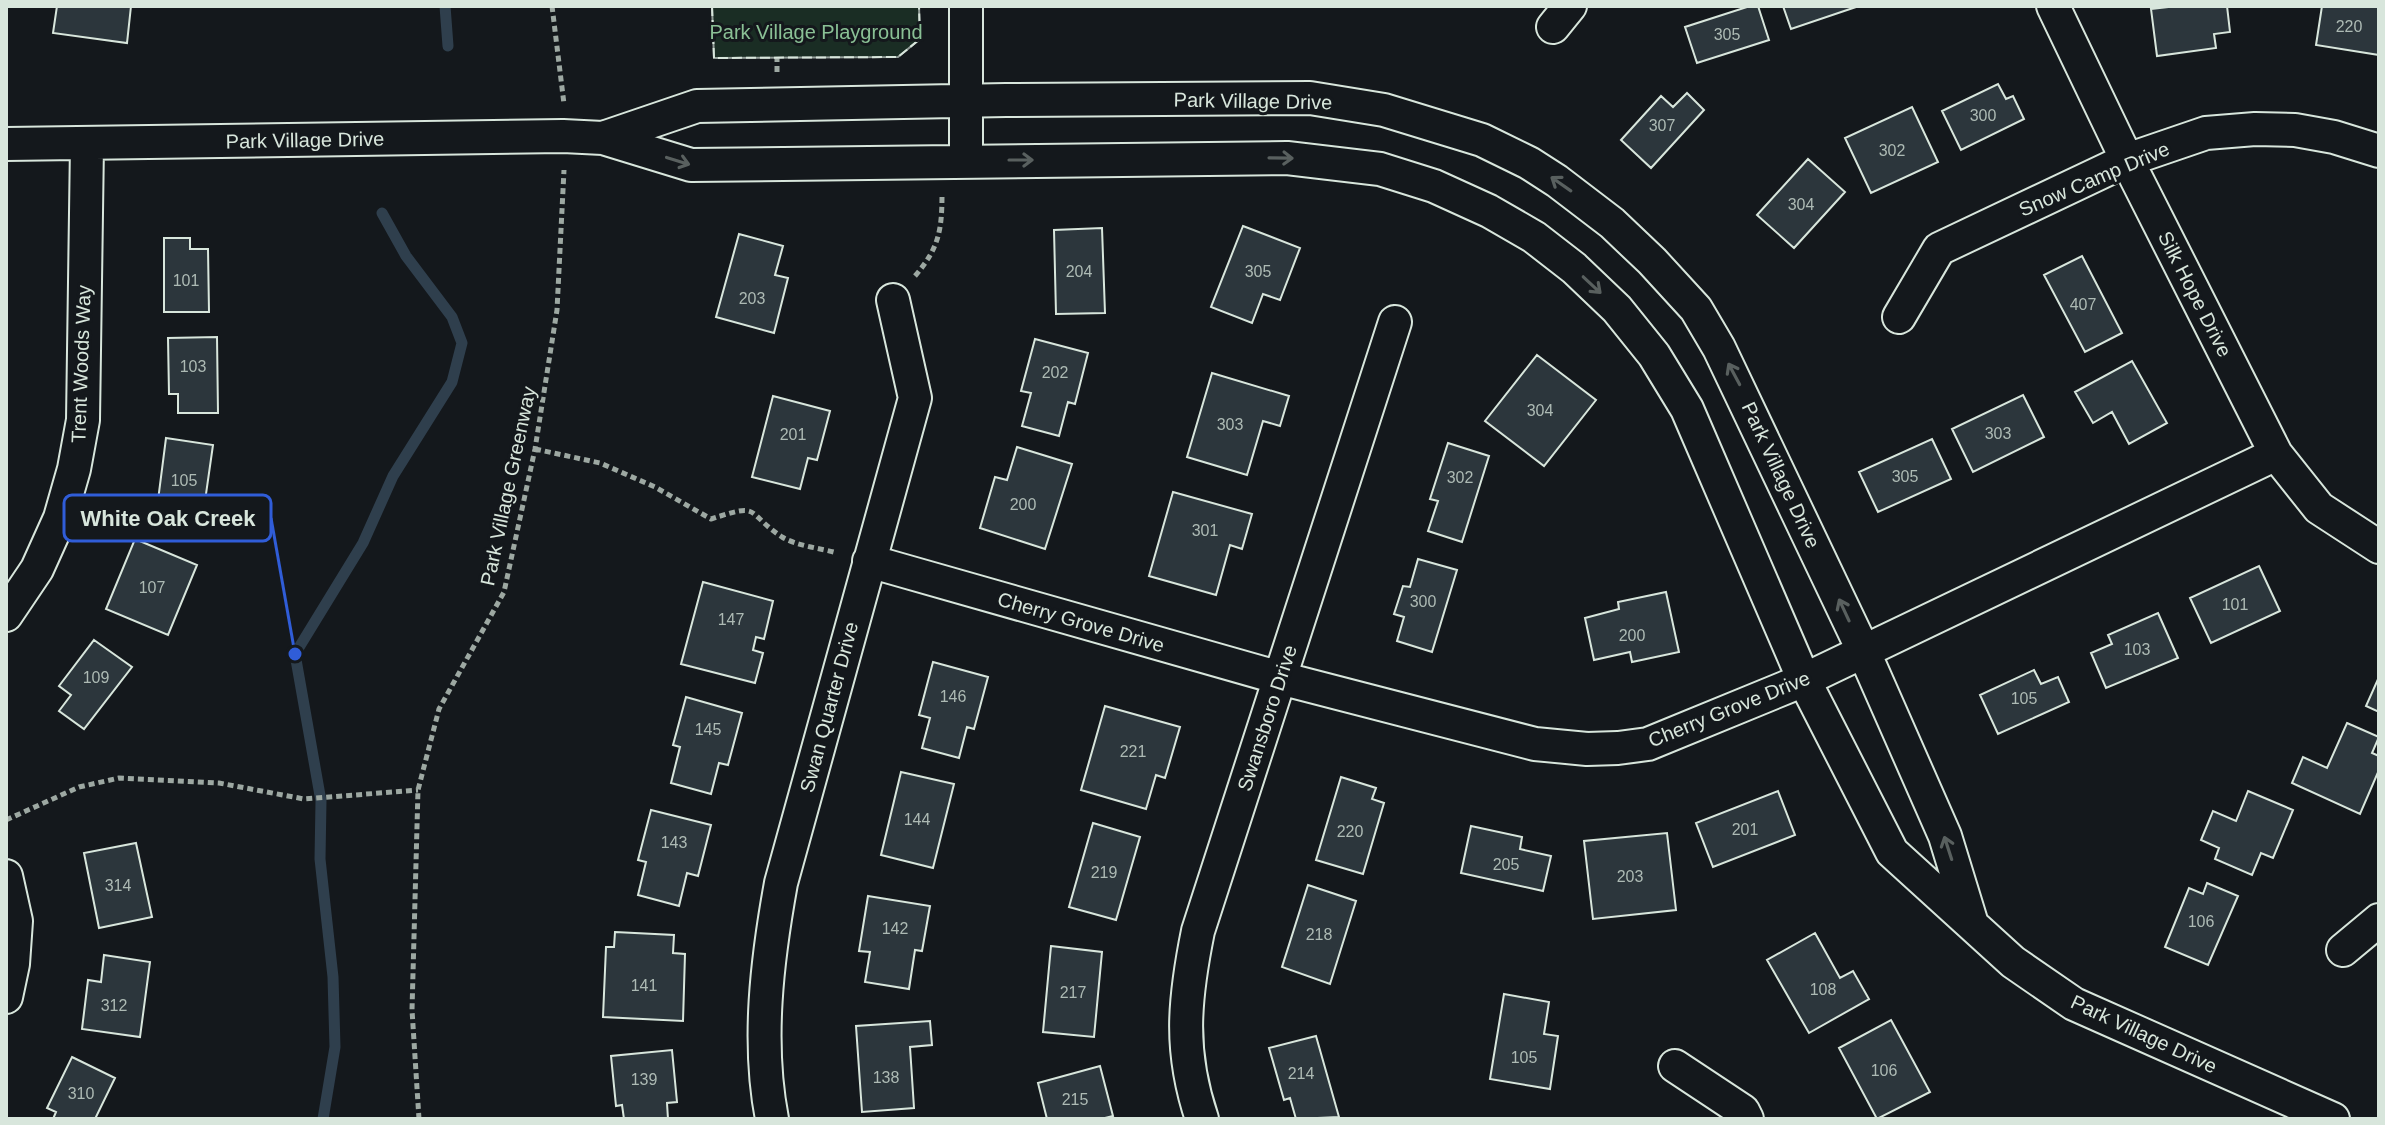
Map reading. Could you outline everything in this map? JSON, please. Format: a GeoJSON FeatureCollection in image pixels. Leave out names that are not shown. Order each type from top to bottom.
{"type":"FeatureCollection","features":[{"type":"Feature","properties":{"kind":"street"},"geometry":{"type":"LineString","coordinates":[[966,6],[966,162]]}},
{"type":"Feature","properties":{"kind":"street","name":"Silk Hope Drive"},"geometry":{"type":"LineString","coordinates":[[2053,6],[2276,454],[2319,508],[2379,547]]}},
{"type":"Feature","properties":{"kind":"street","name":"Park Village Drive"},"geometry":{"type":"LineString","coordinates":[[603,138],[697,106],[1310,98],[1384,110],[1431,123],[1482,140],[1529,163],[1612,223],[1696,309],[1738,382],[1863,650],[1945,836],[1972,922]]}},
{"type":"Feature","properties":{"kind":"street","name":"Snow Camp Drive"},"geometry":{"type":"LineString","coordinates":[[1899,317],[1939,249],[2127,160],[2206,133],[2255,129],[2321,134],[2379,151]]}},
{"type":"Feature","properties":{"kind":"street","name":"Park Village Drive"},"geometry":{"type":"LineString","coordinates":[[6,144],[563,136],[603,138],[691,165],[1287,158],[1380,169],[1434,186],[1489,211],[1534,237],[1574,268],[1617,309],[1654,355],[1687,409],[1804,680],[1892,852],[2013,962],[2074,1004],[2312,1115]]}},
{"type":"Feature","properties":{"kind":"street","name":"Trent Woods Way"},"geometry":{"type":"LineString","coordinates":[[6,615],[37,569],[60,518],[74,469],[83,420],[87,144]]}},
{"type":"Feature","properties":{"kind":"street","name":"Swan Quarter Drive"},"geometry":{"type":"LineString","coordinates":[[772,1119],[765,1042],[771,935],[781,883],[915,398],[893,300]]}},
{"type":"Feature","properties":{"kind":"street","name":"Swansboro Drive"},"geometry":{"type":"LineString","coordinates":[[1202,1119],[1186,1053],[1184,1013],[1198,931],[1395,322]]}},
{"type":"Feature","properties":{"kind":"street","name":"Cherry Grove Drive"},"geometry":{"type":"LineString","coordinates":[[869,561],[1280,678],[1535,744],[1587,749],[1648,744],[1804,680],[2276,454]]}},
{"type":"Feature","properties":{"kind":"street"},"geometry":{"type":"LineString","coordinates":[[6,876],[16,921],[13,964],[6,997]]}},
{"type":"Feature","properties":{"kind":"street"},"geometry":{"type":"LineString","coordinates":[[2343,950],[2379,920]]}},
{"type":"Feature","properties":{"kind":"street"},"geometry":{"type":"LineString","coordinates":[[1675,1066],[1743,1111],[1747,1119]]}},
{"type":"Feature","properties":{"kind":"path"},"geometry":{"type":"LineString","coordinates":[[552,6],[564,95]]}},
{"type":"Feature","properties":{"kind":"path","name":"Park Village Greenway"},"geometry":{"type":"LineString","coordinates":[[419,1119],[412,1010],[418,790],[439,709],[504,592],[535,449],[557,310],[565,177]]}},
{"type":"Feature","properties":{"kind":"path"},"geometry":{"type":"LineString","coordinates":[[893,300],[931,257],[941,231],[942,193]]}},
{"type":"Feature","properties":{"kind":"path"},"geometry":{"type":"LineString","coordinates":[[535,449],[600,463],[655,487],[711,519],[742,509],[756,513],[784,538],[869,561]]}},
{"type":"Feature","properties":{"kind":"path"},"geometry":{"type":"LineString","coordinates":[[6,820],[79,787],[119,778],[219,783],[304,799],[418,790]]}},
{"type":"Feature","properties":{"kind":"green space","name":"Park Village Playground"},"geometry":{"type":"Polygon","coordinates":[[[712,6],[919,6],[920,39],[898,57],[714,58],[712,6]]]}},
{"type":"Feature","properties":{"kind":"building"},"geometry":{"type":"Polygon","coordinates":[[[57,6],[131,6],[127,43],[53,33],[57,6]]]}},
{"type":"Feature","properties":{"kind":"building"},"geometry":{"type":"Polygon","coordinates":[[[1758,6],[1769,40],[1697,63],[1685,27],[1758,6]]]}},
{"type":"Feature","properties":{"kind":"building"},"geometry":{"type":"Polygon","coordinates":[[[1783,6],[1859,6],[1791,29],[1783,6]]]}},
{"type":"Feature","properties":{"kind":"building"},"geometry":{"type":"Polygon","coordinates":[[[2227,6],[2230,32],[2214,34],[2216,48],[2157,56],[2151,9],[2227,6]]]}},
{"type":"Feature","properties":{"kind":"building"},"geometry":{"type":"Polygon","coordinates":[[[2322,6],[2379,6],[2379,55],[2316,45],[2322,6]]]}},
{"type":"Feature","properties":{"kind":"building"},"geometry":{"type":"Polygon","coordinates":[[[1998,84],[2006,99],[2013,96],[2024,119],[1961,150],[1942,111],[1998,84]]]}},
{"type":"Feature","properties":{"kind":"building"},"geometry":{"type":"Polygon","coordinates":[[[1687,93],[1704,110],[1651,168],[1621,140],[1661,96],[1673,107],[1687,93]]]}},
{"type":"Feature","properties":{"kind":"building"},"geometry":{"type":"Polygon","coordinates":[[[1912,107],[1938,162],[1871,193],[1845,138],[1912,107]]]}},
{"type":"Feature","properties":{"kind":"building"},"geometry":{"type":"Polygon","coordinates":[[[1808,159],[1845,192],[1794,248],[1757,215],[1808,159]]]}},
{"type":"Feature","properties":{"kind":"building"},"geometry":{"type":"Polygon","coordinates":[[[1243,226],[1300,248],[1280,300],[1263,294],[1252,323],[1211,307],[1243,226]]]}},
{"type":"Feature","properties":{"kind":"building"},"geometry":{"type":"Polygon","coordinates":[[[1102,228],[1105,313],[1056,314],[1054,230],[1102,228]]]}},
{"type":"Feature","properties":{"kind":"building"},"geometry":{"type":"Polygon","coordinates":[[[739,234],[783,246],[775,275],[788,278],[774,333],[716,317],[739,234]]]}},
{"type":"Feature","properties":{"kind":"building"},"geometry":{"type":"Polygon","coordinates":[[[164,238],[190,238],[190,249],[208,249],[209,312],[164,312],[164,238]]]}},
{"type":"Feature","properties":{"kind":"building"},"geometry":{"type":"Polygon","coordinates":[[[2082,256],[2122,333],[2085,352],[2044,275],[2082,256]]]}},
{"type":"Feature","properties":{"kind":"building"},"geometry":{"type":"Polygon","coordinates":[[[217,337],[218,413],[178,413],[178,394],[169,394],[168,338],[217,337]]]}},
{"type":"Feature","properties":{"kind":"building"},"geometry":{"type":"Polygon","coordinates":[[[1035,339],[1088,353],[1075,404],[1068,402],[1059,436],[1022,426],[1031,393],[1021,391],[1035,339]]]}},
{"type":"Feature","properties":{"kind":"building"},"geometry":{"type":"Polygon","coordinates":[[[1537,355],[1596,400],[1544,466],[1485,421],[1537,355]]]}},
{"type":"Feature","properties":{"kind":"building"},"geometry":{"type":"Polygon","coordinates":[[[2132,361],[2167,423],[2129,444],[2112,412],[2093,423],[2075,392],[2132,361]]]}},
{"type":"Feature","properties":{"kind":"building"},"geometry":{"type":"Polygon","coordinates":[[[1212,373],[1289,396],[1280,426],[1263,421],[1247,475],[1187,457],[1212,373]]]}},
{"type":"Feature","properties":{"kind":"building"},"geometry":{"type":"Polygon","coordinates":[[[2023,395],[2044,437],[1973,472],[1952,429],[2023,395]]]}},
{"type":"Feature","properties":{"kind":"building"},"geometry":{"type":"Polygon","coordinates":[[[773,396],[830,411],[817,460],[808,458],[800,489],[752,477],[773,396]]]}},
{"type":"Feature","properties":{"kind":"building"},"geometry":{"type":"Polygon","coordinates":[[[166,438],[213,445],[202,522],[156,516],[166,438]]]}},
{"type":"Feature","properties":{"kind":"building"},"geometry":{"type":"Polygon","coordinates":[[[1932,439],[1951,479],[1878,512],[1859,472],[1932,439]]]}},
{"type":"Feature","properties":{"kind":"building"},"geometry":{"type":"Polygon","coordinates":[[[1448,443],[1489,456],[1462,542],[1428,531],[1438,501],[1430,499],[1448,443]]]}},
{"type":"Feature","properties":{"kind":"building"},"geometry":{"type":"Polygon","coordinates":[[[1017,447],[1072,464],[1045,549],[980,528],[995,477],[1007,480],[1017,447]]]}},
{"type":"Feature","properties":{"kind":"building"},"geometry":{"type":"Polygon","coordinates":[[[1173,492],[1252,514],[1242,549],[1230,545],[1216,595],[1149,576],[1173,492]]]}},
{"type":"Feature","properties":{"kind":"building"},"geometry":{"type":"Polygon","coordinates":[[[135,539],[197,565],[168,635],[106,609],[135,539]]]}},
{"type":"Feature","properties":{"kind":"building"},"geometry":{"type":"Polygon","coordinates":[[[1418,559],[1457,570],[1432,652],[1397,641],[1404,617],[1394,614],[1403,586],[1410,587],[1418,559]]]}},
{"type":"Feature","properties":{"kind":"building"},"geometry":{"type":"Polygon","coordinates":[[[2259,566],[2280,611],[2211,643],[2190,598],[2259,566]]]}},
{"type":"Feature","properties":{"kind":"building"},"geometry":{"type":"Polygon","coordinates":[[[703,582],[773,601],[764,639],[756,637],[753,650],[763,653],[755,683],[681,664],[703,582]]]}},
{"type":"Feature","properties":{"kind":"building"},"geometry":{"type":"Polygon","coordinates":[[[1666,592],[1679,652],[1632,662],[1630,652],[1594,660],[1585,618],[1619,609],[1618,602],[1666,592]]]}},
{"type":"Feature","properties":{"kind":"building"},"geometry":{"type":"Polygon","coordinates":[[[2158,613],[2178,658],[2106,688],[2091,653],[2112,644],[2108,635],[2158,613]]]}},
{"type":"Feature","properties":{"kind":"building"},"geometry":{"type":"Polygon","coordinates":[[[94,640],[132,667],[84,729],[59,711],[71,695],[59,686],[94,640]]]}},
{"type":"Feature","properties":{"kind":"building"},"geometry":{"type":"Polygon","coordinates":[[[933,662],[988,677],[974,729],[967,727],[959,758],[922,748],[930,718],[919,715],[933,662]]]}},
{"type":"Feature","properties":{"kind":"building"},"geometry":{"type":"Polygon","coordinates":[[[2034,670],[2041,684],[2058,677],[2069,702],[1998,734],[1980,695],[2034,670]]]}},
{"type":"Feature","properties":{"kind":"building"},"geometry":{"type":"Polygon","coordinates":[[[2379,677],[2379,712],[2366,706],[2379,677]]]}},
{"type":"Feature","properties":{"kind":"building"},"geometry":{"type":"Polygon","coordinates":[[[686,697],[742,713],[728,765],[719,763],[711,794],[671,783],[680,747],[673,745],[686,697]]]}},
{"type":"Feature","properties":{"kind":"building"},"geometry":{"type":"Polygon","coordinates":[[[1105,706],[1180,727],[1165,778],[1156,775],[1146,809],[1081,790],[1105,706]]]}},
{"type":"Feature","properties":{"kind":"building"},"geometry":{"type":"Polygon","coordinates":[[[2347,723],[2379,737],[2372,753],[2379,756],[2379,770],[2360,814],[2292,783],[2303,757],[2327,768],[2347,723]]]}},
{"type":"Feature","properties":{"kind":"building"},"geometry":{"type":"Polygon","coordinates":[[[901,772],[954,784],[933,868],[881,855],[901,772]]]}},
{"type":"Feature","properties":{"kind":"building"},"geometry":{"type":"Polygon","coordinates":[[[1341,777],[1376,788],[1372,799],[1384,803],[1363,874],[1316,860],[1341,777]]]}},
{"type":"Feature","properties":{"kind":"building"},"geometry":{"type":"Polygon","coordinates":[[[1778,791],[1795,835],[1713,867],[1696,823],[1778,791]]]}},
{"type":"Feature","properties":{"kind":"building"},"geometry":{"type":"Polygon","coordinates":[[[2248,791],[2293,810],[2273,858],[2261,853],[2252,875],[2215,859],[2219,848],[2201,840],[2213,811],[2236,821],[2248,791]]]}},
{"type":"Feature","properties":{"kind":"building"},"geometry":{"type":"Polygon","coordinates":[[[651,810],[711,825],[698,876],[687,873],[679,906],[638,895],[646,862],[638,860],[651,810]]]}},
{"type":"Feature","properties":{"kind":"building"},"geometry":{"type":"Polygon","coordinates":[[[1093,823],[1140,837],[1116,920],[1069,907],[1093,823]]]}},
{"type":"Feature","properties":{"kind":"building"},"geometry":{"type":"Polygon","coordinates":[[[1471,826],[1522,837],[1520,849],[1551,856],[1543,891],[1461,873],[1471,826]]]}},
{"type":"Feature","properties":{"kind":"building"},"geometry":{"type":"Polygon","coordinates":[[[1667,833],[1676,910],[1593,919],[1584,841],[1667,833]]]}},
{"type":"Feature","properties":{"kind":"building"},"geometry":{"type":"Polygon","coordinates":[[[136,843],[152,917],[99,928],[84,853],[136,843]]]}},
{"type":"Feature","properties":{"kind":"building"},"geometry":{"type":"Polygon","coordinates":[[[2207,883],[2238,896],[2208,965],[2165,947],[2189,888],[2203,894],[2207,883]]]}},
{"type":"Feature","properties":{"kind":"building"},"geometry":{"type":"Polygon","coordinates":[[[1308,885],[1356,901],[1330,984],[1282,967],[1308,885]]]}},
{"type":"Feature","properties":{"kind":"building"},"geometry":{"type":"Polygon","coordinates":[[[868,896],[930,906],[922,951],[915,950],[909,989],[865,982],[870,952],[859,951],[868,896]]]}},
{"type":"Feature","properties":{"kind":"building"},"geometry":{"type":"Polygon","coordinates":[[[615,932],[674,935],[673,953],[685,954],[683,1021],[603,1017],[606,947],[614,947],[615,932]]]}},
{"type":"Feature","properties":{"kind":"building"},"geometry":{"type":"Polygon","coordinates":[[[1815,933],[1840,978],[1853,971],[1869,999],[1809,1033],[1767,960],[1815,933]]]}},
{"type":"Feature","properties":{"kind":"building"},"geometry":{"type":"Polygon","coordinates":[[[1051,946],[1102,952],[1094,1037],[1043,1032],[1051,946]]]}},
{"type":"Feature","properties":{"kind":"building"},"geometry":{"type":"Polygon","coordinates":[[[104,955],[150,962],[140,1037],[82,1029],[88,980],[101,982],[104,955]]]}},
{"type":"Feature","properties":{"kind":"building"},"geometry":{"type":"Polygon","coordinates":[[[1504,994],[1549,1002],[1544,1034],[1558,1036],[1550,1089],[1490,1079],[1504,994]]]}},
{"type":"Feature","properties":{"kind":"building"},"geometry":{"type":"Polygon","coordinates":[[[1891,1020],[1930,1092],[1877,1119],[1839,1048],[1891,1020]]]}},
{"type":"Feature","properties":{"kind":"building"},"geometry":{"type":"Polygon","coordinates":[[[930,1021],[932,1045],[910,1047],[914,1108],[862,1112],[856,1026],[930,1021]]]}},
{"type":"Feature","properties":{"kind":"building"},"geometry":{"type":"Polygon","coordinates":[[[1316,1036],[1339,1117],[1296,1119],[1290,1098],[1284,1100],[1269,1048],[1316,1036]]]}},
{"type":"Feature","properties":{"kind":"building"},"geometry":{"type":"Polygon","coordinates":[[[672,1050],[677,1102],[667,1103],[668,1119],[624,1119],[622,1105],[616,1106],[611,1056],[672,1050]]]}},
{"type":"Feature","properties":{"kind":"building"},"geometry":{"type":"Polygon","coordinates":[[[72,1057],[115,1078],[95,1119],[53,1119],[56,1112],[47,1108],[72,1057]]]}},
{"type":"Feature","properties":{"kind":"building"},"geometry":{"type":"Polygon","coordinates":[[[1100,1066],[1113,1116],[1101,1119],[1047,1119],[1038,1083],[1100,1066]]]}},
{"type":"Feature","properties":{"kind":"waterway"},"geometry":{"type":"LineString","coordinates":[[445,6],[448,46]]}},
{"type":"Feature","properties":{"kind":"waterway"},"geometry":{"type":"LineString","coordinates":[[323,1119],[335,1047],[333,977],[320,859],[321,801],[295,654],[363,543],[393,476],[452,382],[462,343],[452,317],[406,256],[382,213]]}},
{"type":"Feature","properties":{"kind":"fence"},"geometry":{"type":"LineString","coordinates":[[712,6],[714,58],[898,57],[920,39],[919,6]]}},
{"type":"Feature","properties":{"kind":"place","name":"White Oak Creek"},"geometry":{"type":"Point","coordinates":[295,654]}}]}
